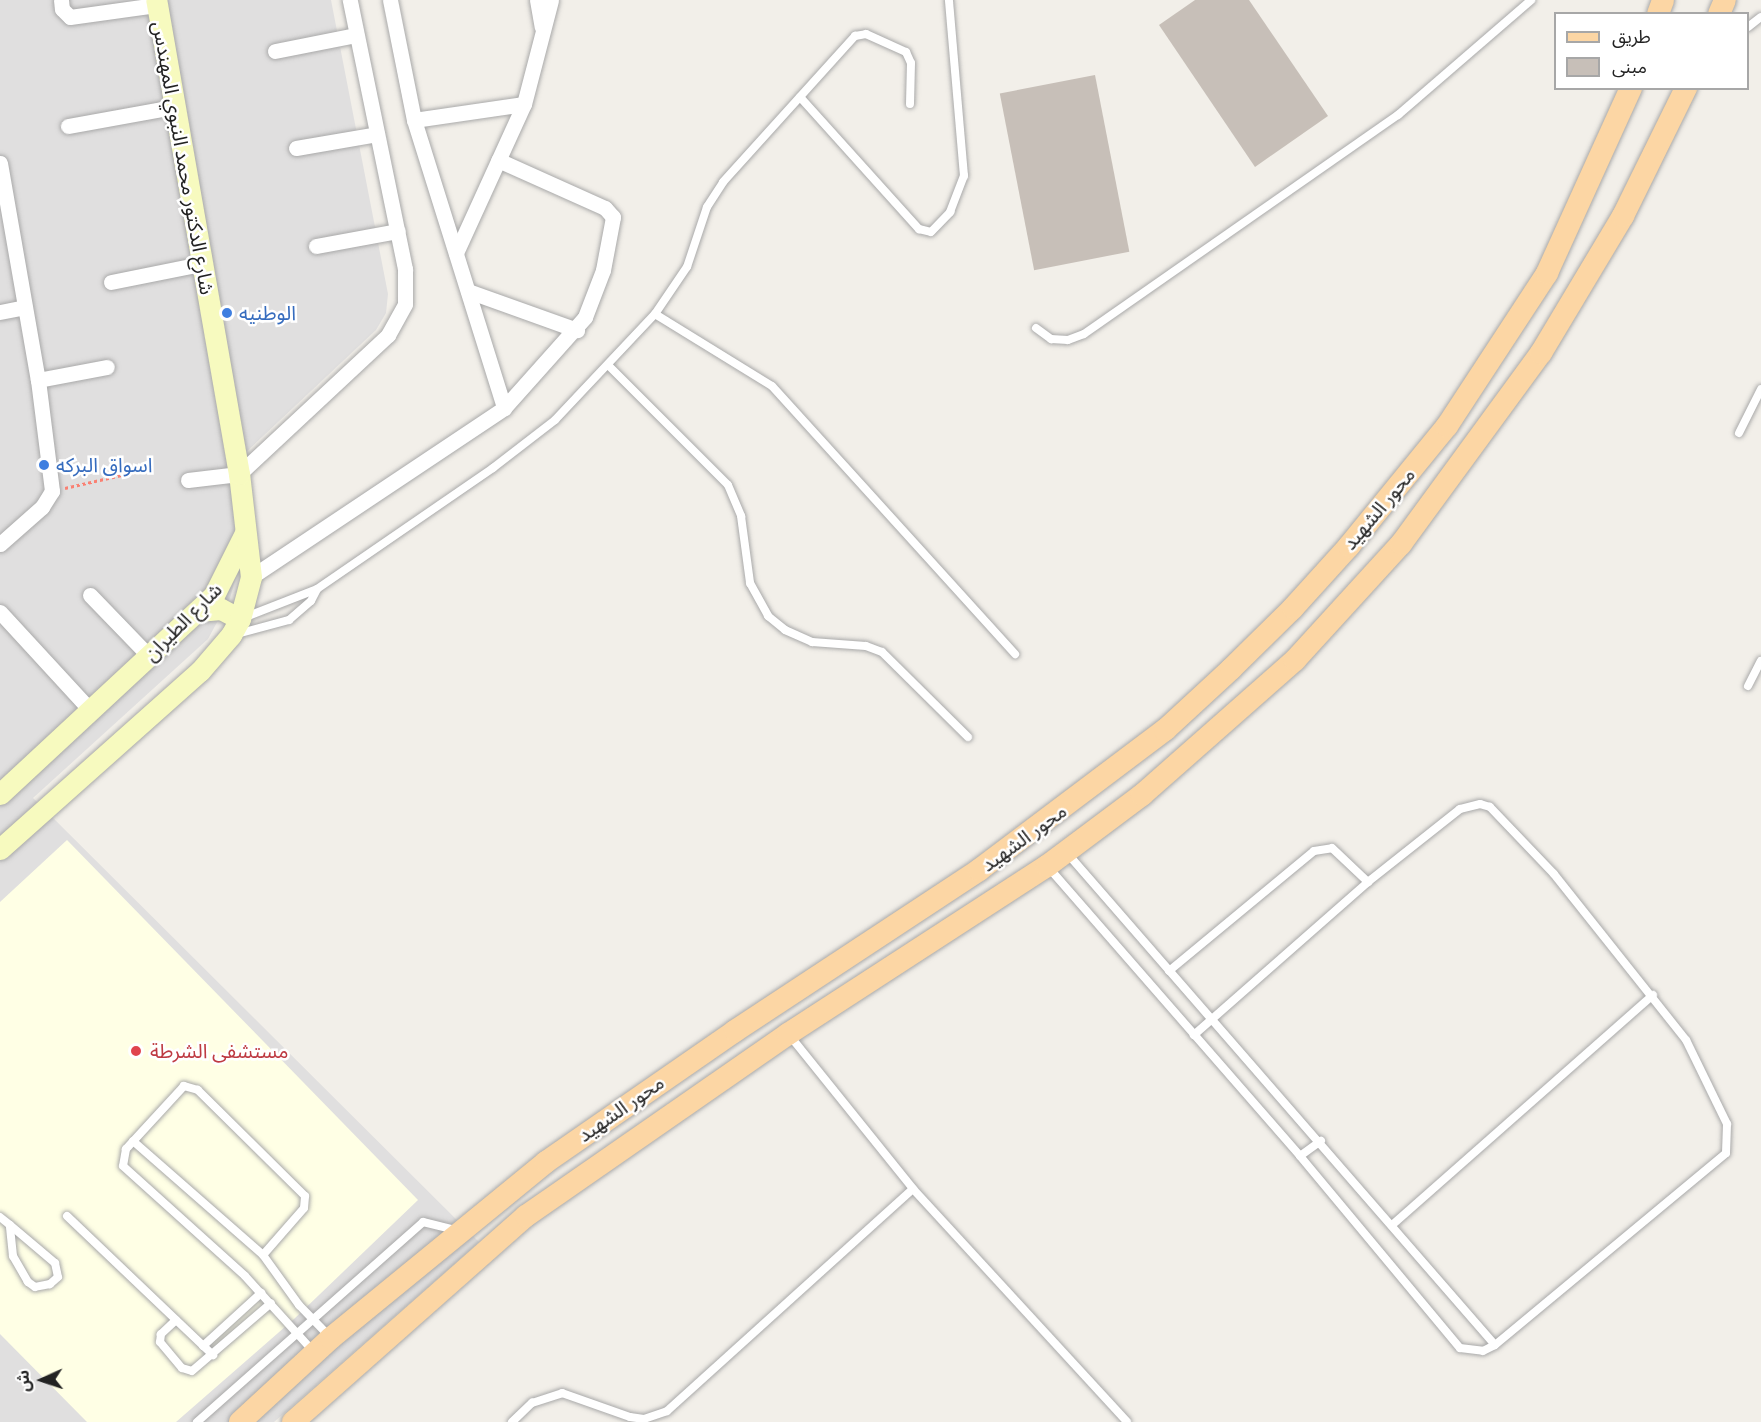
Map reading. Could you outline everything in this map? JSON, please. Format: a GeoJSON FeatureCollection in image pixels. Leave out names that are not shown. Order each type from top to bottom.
{"type":"FeatureCollection","features":[{"type":"Feature","properties":{"kind":"main road","name":"شارع الدكتور محمد النبوي المهندس"},"geometry":{"type":"LineString","coordinates":[[156,2],[239,474],[246,530]]}},
{"type":"Feature","properties":{"kind":"main road","name":"محور الشهيد"},"geometry":{"type":"LineString","coordinates":[[240,1422],[314,1352],[460,1231],[590,1131],[979,870],[1089,790],[1165,730],[1293,608],[1447,426],[1518,320],[1575,220],[1630,90]]}},
{"type":"Feature","properties":{"kind":"main road","name":"محور الشهيد"},"geometry":{"type":"LineString","coordinates":[[293,1422],[526,1216],[788,1034],[1047,866],[1142,795],[1219,730],[1295,660],[1401,544],[1541,353],[1623,216],[1685,90]]}},
{"type":"Feature","properties":{"kind":"main road","name":"شارع الطيران"},"geometry":{"type":"LineString","coordinates":[[0,849],[200,671],[236,627],[251,577],[246,530]]}},
{"type":"Feature","properties":{"kind":"main road","name":"شارع الطيران"},"geometry":{"type":"LineString","coordinates":[[0,794],[198,611],[224,583],[246,530]]}},
{"type":"Feature","properties":{"kind":"main road"},"geometry":{"type":"LineString","coordinates":[[198,611],[221,609],[236,627]]}},
{"type":"Feature","properties":{"kind":"street"},"geometry":{"type":"LineString","coordinates":[[61,0],[62,9],[70,17],[156,2]]}},
{"type":"Feature","properties":{"kind":"street"},"geometry":{"type":"LineString","coordinates":[[188,480],[239,474],[388,335],[398,320],[407,286],[398,231],[350,0]]}},
{"type":"Feature","properties":{"kind":"street"},"geometry":{"type":"LineString","coordinates":[[390,0],[414,120],[504,408]]}},
{"type":"Feature","properties":{"kind":"street"},"geometry":{"type":"LineString","coordinates":[[537,0],[543,34]]}},
{"type":"Feature","properties":{"kind":"street"},"geometry":{"type":"LineString","coordinates":[[456,253],[524,104],[551,0]]}},
{"type":"Feature","properties":{"kind":"street"},"geometry":{"type":"LineString","coordinates":[[275,51],[356,35]]}},
{"type":"Feature","properties":{"kind":"street"},"geometry":{"type":"LineString","coordinates":[[414,120],[524,104]]}},
{"type":"Feature","properties":{"kind":"street"},"geometry":{"type":"LineString","coordinates":[[68,126],[173,107]]}},
{"type":"Feature","properties":{"kind":"street"},"geometry":{"type":"LineString","coordinates":[[296,148],[377,134]]}},
{"type":"Feature","properties":{"kind":"street"},"geometry":{"type":"LineString","coordinates":[[251,577],[504,408],[577,330],[593,302],[613,231],[613,217],[605,208],[498,160]]}},
{"type":"Feature","properties":{"kind":"street"},"geometry":{"type":"LineString","coordinates":[[0,163],[38,380],[52,491],[42,507],[0,544]]}},
{"type":"Feature","properties":{"kind":"street"},"geometry":{"type":"LineString","coordinates":[[316,246],[398,231]]}},
{"type":"Feature","properties":{"kind":"street"},"geometry":{"type":"LineString","coordinates":[[111,282],[201,264]]}},
{"type":"Feature","properties":{"kind":"street"},"geometry":{"type":"LineString","coordinates":[[468,291],[577,330]]}},
{"type":"Feature","properties":{"kind":"street"},"geometry":{"type":"LineString","coordinates":[[0,312],[26,307]]}},
{"type":"Feature","properties":{"kind":"street"},"geometry":{"type":"LineString","coordinates":[[38,380],[107,367]]}},
{"type":"Feature","properties":{"kind":"street"},"geometry":{"type":"LineString","coordinates":[[90,595],[149,656]]}},
{"type":"Feature","properties":{"kind":"street"},"geometry":{"type":"LineString","coordinates":[[0,612],[90,710]]}},
{"type":"Feature","properties":{"kind":"lane"},"geometry":{"type":"LineString","coordinates":[[800,97],[919,229],[931,232],[950,212],[964,176],[949,0]]}},
{"type":"Feature","properties":{"kind":"lane"},"geometry":{"type":"LineString","coordinates":[[1036,328],[1051,339],[1068,340],[1084,334],[1398,115],[1531,0]]}},
{"type":"Feature","properties":{"kind":"lane"},"geometry":{"type":"LineString","coordinates":[[1749,26],[1761,17]]}},
{"type":"Feature","properties":{"kind":"lane"},"geometry":{"type":"LineString","coordinates":[[236,627],[317,589],[529,441],[609,366],[655,314],[689,262],[714,194],[855,36],[866,34],[904,50],[908,56],[910,104]]}},
{"type":"Feature","properties":{"kind":"lane"},"geometry":{"type":"LineString","coordinates":[[655,314],[772,386],[1015,654]]}},
{"type":"Feature","properties":{"kind":"lane"},"geometry":{"type":"LineString","coordinates":[[609,366],[728,485],[741,516],[750,583],[768,616],[785,630],[812,642],[866,646],[882,652],[968,737]]}},
{"type":"Feature","properties":{"kind":"lane"},"geometry":{"type":"LineString","coordinates":[[1739,433],[1761,389]]}},
{"type":"Feature","properties":{"kind":"lane"},"geometry":{"type":"LineString","coordinates":[[236,627],[289,620],[311,601],[317,589]]}},
{"type":"Feature","properties":{"kind":"lane"},"geometry":{"type":"LineString","coordinates":[[1748,686],[1761,661]]}},
{"type":"Feature","properties":{"kind":"lane"},"geometry":{"type":"LineString","coordinates":[[1047,866],[1194,1035],[1300,1156],[1460,1348],[1483,1351],[1495,1345],[1726,1153],[1727,1124],[1718,1099],[1697,1057],[1653,995],[1554,874],[1490,807],[1480,804],[1461,809],[1368,882],[1194,1035]]}},
{"type":"Feature","properties":{"kind":"lane"},"geometry":{"type":"LineString","coordinates":[[1169,971],[1314,851],[1332,848],[1368,882]]}},
{"type":"Feature","properties":{"kind":"lane"},"geometry":{"type":"LineString","coordinates":[[1066,852],[1321,1141],[1495,1345]]}},
{"type":"Feature","properties":{"kind":"lane"},"geometry":{"type":"LineString","coordinates":[[1392,1225],[1653,995]]}},
{"type":"Feature","properties":{"kind":"lane"},"geometry":{"type":"LineString","coordinates":[[788,1034],[913,1189],[1127,1422]]}},
{"type":"Feature","properties":{"kind":"lane"},"geometry":{"type":"LineString","coordinates":[[263,1255],[304,1208],[305,1196],[198,1090],[189,1085],[180,1089],[123,1154],[126,1171],[261,1293],[314,1352]]}},
{"type":"Feature","properties":{"kind":"lane"},"geometry":{"type":"LineString","coordinates":[[1300,1156],[1321,1141]]}},
{"type":"Feature","properties":{"kind":"lane"},"geometry":{"type":"LineString","coordinates":[[133,1142],[263,1255],[313,1319],[331,1338]]}},
{"type":"Feature","properties":{"kind":"lane"},"geometry":{"type":"LineString","coordinates":[[512,1422],[532,1403],[547,1395],[562,1393],[630,1417],[644,1419],[667,1411],[913,1189]]}},
{"type":"Feature","properties":{"kind":"lane"},"geometry":{"type":"LineString","coordinates":[[67,1216],[213,1355]]}},
{"type":"Feature","properties":{"kind":"lane"},"geometry":{"type":"LineString","coordinates":[[0,1217],[10,1225],[55,1263],[58,1277],[50,1284],[35,1287],[28,1282],[13,1256],[10,1225]]}},
{"type":"Feature","properties":{"kind":"lane"},"geometry":{"type":"LineString","coordinates":[[197,1422],[423,1222],[431,1220],[460,1231]]}},
{"type":"Feature","properties":{"kind":"lane"},"geometry":{"type":"LineString","coordinates":[[203,1346],[261,1293]]}},
{"type":"Feature","properties":{"kind":"lane"},"geometry":{"type":"LineString","coordinates":[[176,1320],[162,1334],[160,1342],[182,1368],[198,1368],[271,1303]]}},
{"type":"Feature","properties":{"kind":"path"},"geometry":{"type":"LineString","coordinates":[[52,491],[140,471]]}},
{"type":"Feature","properties":{"kind":"shaded area"},"geometry":{"type":"Polygon","coordinates":[[[0,0],[331,0],[388,294],[386,313],[376,330],[228,469],[239,545],[237,573],[230,598],[208,639],[33,798],[479,1242],[274,1422],[0,1422],[0,0]]]}},
{"type":"Feature","properties":{"kind":"shaded area","name":"مستشفى الشرطة"},"geometry":{"type":"Polygon","coordinates":[[[67,840],[418,1200],[294,1319],[176,1422],[87,1422],[0,1334],[0,902],[67,840]]]}},
{"type":"Feature","properties":{"kind":"building"},"geometry":{"type":"Polygon","coordinates":[[[1195,0],[1249,0],[1328,116],[1255,167],[1159,25],[1195,0]]]}},
{"type":"Feature","properties":{"kind":"building"},"geometry":{"type":"Polygon","coordinates":[[[1095,75],[1129,252],[1034,270],[1000,94],[1095,75]]]}},
{"type":"Feature","properties":{"kind":"place","name":"الوطنيه"},"geometry":{"type":"Point","coordinates":[227,313]}},
{"type":"Feature","properties":{"kind":"place","name":"اسواق البركه"},"geometry":{"type":"Point","coordinates":[44,465]}},
{"type":"Feature","properties":{"kind":"place","name":"مستشفى الشرطة"},"geometry":{"type":"Point","coordinates":[136,1051]}}]}
